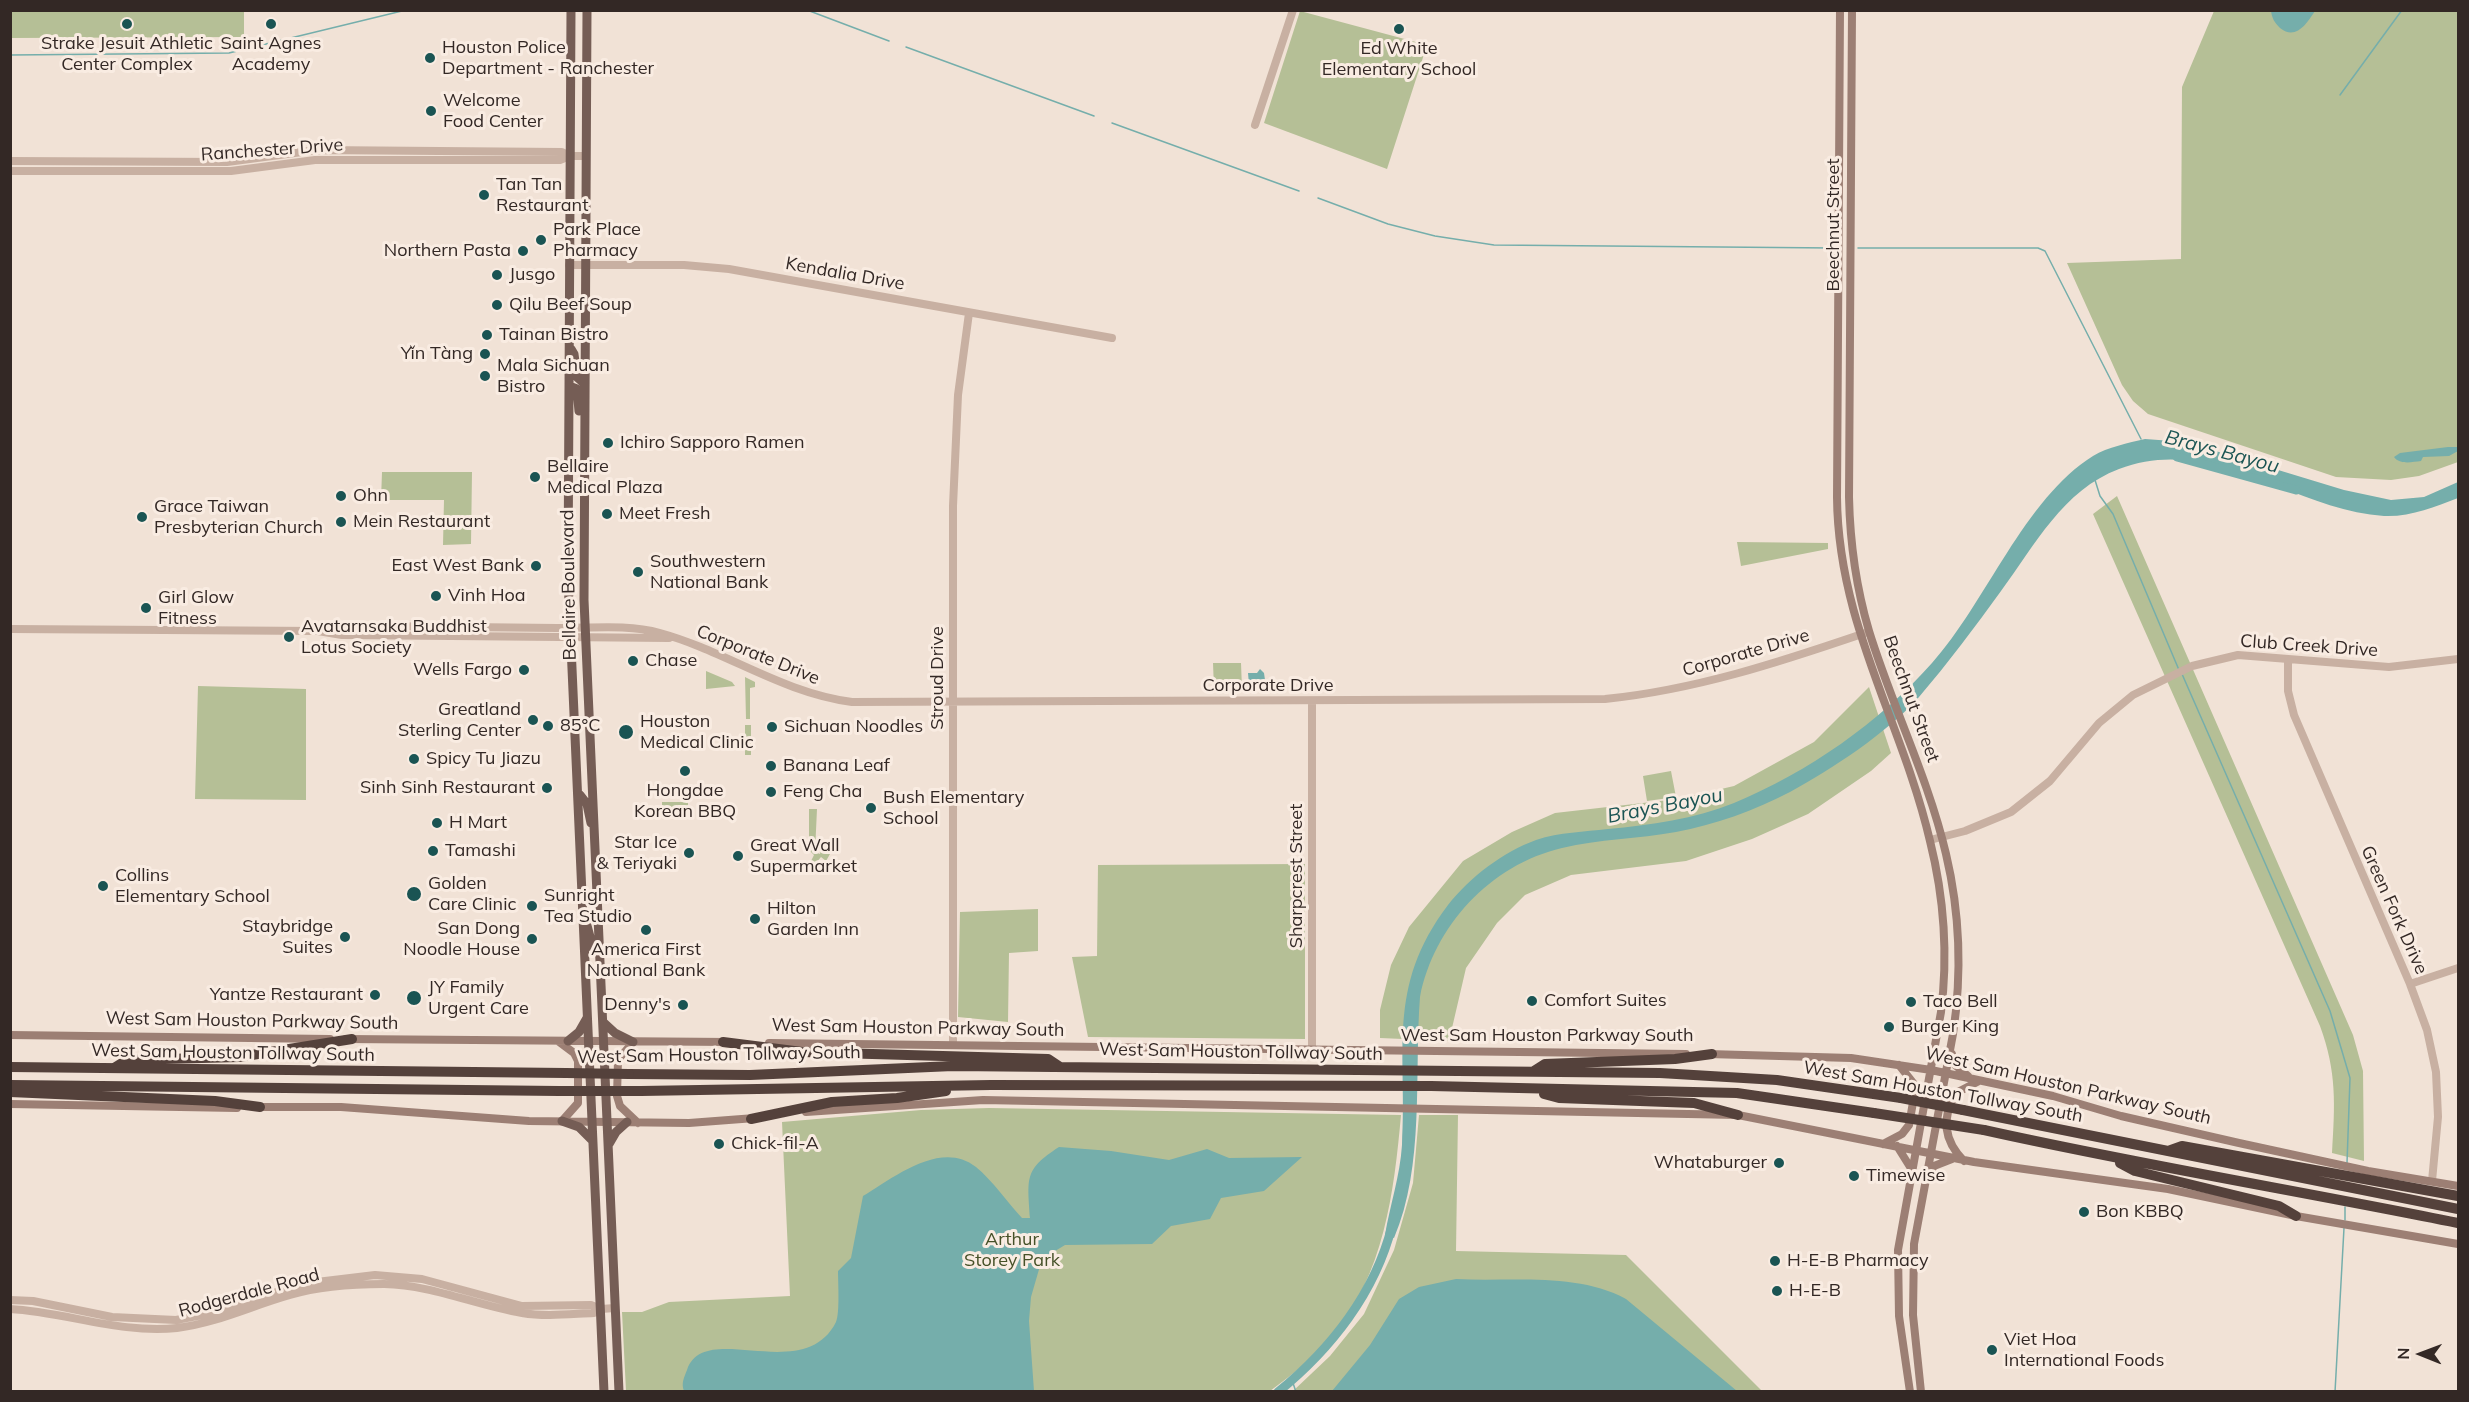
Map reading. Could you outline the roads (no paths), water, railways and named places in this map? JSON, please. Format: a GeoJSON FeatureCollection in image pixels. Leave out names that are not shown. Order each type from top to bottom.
{"type":"FeatureCollection","features":[{"type":"Feature","properties":{"kind":"highway"},"geometry":{"type":"LineString","coordinates":[[114,1068],[127,1060],[239,1057],[352,1039]]}},
{"type":"Feature","properties":{"kind":"highway"},"geometry":{"type":"LineString","coordinates":[[723,1042],[802,1052],[1047,1059],[1060,1067]]}},
{"type":"Feature","properties":{"kind":"highway"},"geometry":{"type":"LineString","coordinates":[[1533,1072],[1545,1064],[1675,1059],[1712,1054]]}},
{"type":"Feature","properties":{"kind":"highway","name":"West Sam Houston Tollway South"},"geometry":{"type":"LineString","coordinates":[[10,1067],[770,1074],[944,1066],[1533,1072],[1748,1077],[1826,1085],[1901,1098],[2333,1184],[2360,1179],[2458,1209]]}},
{"type":"Feature","properties":{"kind":"highway","name":"West Sam Houston Tollway South"},"geometry":{"type":"LineString","coordinates":[[10,1084],[641,1092],[991,1085],[1431,1086],[1737,1094],[1984,1130],[2106,1157],[2458,1223]]}},
{"type":"Feature","properties":{"kind":"highway"},"geometry":{"type":"LineString","coordinates":[[751,1119],[832,1102],[897,1098],[991,1085]]}},
{"type":"Feature","properties":{"kind":"highway"},"geometry":{"type":"LineString","coordinates":[[1529,1090],[1559,1098],[1694,1103],[1738,1115]]}},
{"type":"Feature","properties":{"kind":"highway"},"geometry":{"type":"LineString","coordinates":[[10,1092],[215,1101],[260,1107]]}},
{"type":"Feature","properties":{"kind":"highway"},"geometry":{"type":"LineString","coordinates":[[2168,1151],[2182,1146],[2326,1167],[2360,1179],[2458,1196]]}},
{"type":"Feature","properties":{"kind":"highway"},"geometry":{"type":"LineString","coordinates":[[2106,1157],[2135,1171],[2279,1206],[2296,1216]]}},
{"type":"Feature","properties":{"kind":"main road","name":"Bellaire Boulevard"},"geometry":{"type":"LineString","coordinates":[[571,10],[568,538],[604,1392]]}},
{"type":"Feature","properties":{"kind":"main road","name":"Bellaire Boulevard"},"geometry":{"type":"LineString","coordinates":[[587,10],[583,538],[619,1392]]}},
{"type":"Feature","properties":{"kind":"main road","name":"Beechnut Street"},"geometry":{"type":"LineString","coordinates":[[1840,10],[1837,465],[1840,553],[1859,635],[1930,840],[1943,922],[1943,999],[1898,1250],[1899,1316],[1910,1392]]}},
{"type":"Feature","properties":{"kind":"main road","name":"Beechnut Street"},"geometry":{"type":"LineString","coordinates":[[1852,10],[1849,465],[1852,551],[1869,632],[1918,764],[1942,837],[1957,921],[1958,1001],[1914,1244],[1913,1315],[1921,1392]]}},
{"type":"Feature","properties":{"kind":"main road"},"geometry":{"type":"LineString","coordinates":[[1840,99],[1851,99]]}},
{"type":"Feature","properties":{"kind":"main road"},"geometry":{"type":"LineString","coordinates":[[569,347],[574,354],[577,377],[585,384]]}},
{"type":"Feature","properties":{"kind":"main road"},"geometry":{"type":"LineString","coordinates":[[569,386],[577,389],[578,393],[579,423],[584,449]]}},
{"type":"Feature","properties":{"kind":"main road"},"geometry":{"type":"LineString","coordinates":[[1837,465],[1849,465]]}},
{"type":"Feature","properties":{"kind":"main road"},"geometry":{"type":"LineString","coordinates":[[568,538],[583,538]]}},
{"type":"Feature","properties":{"kind":"main road"},"geometry":{"type":"LineString","coordinates":[[1840,553],[1852,551]]}},
{"type":"Feature","properties":{"kind":"main road"},"geometry":{"type":"LineString","coordinates":[[1906,768],[1918,764]]}},
{"type":"Feature","properties":{"kind":"main road"},"geometry":{"type":"LineString","coordinates":[[579,793],[586,804],[588,817],[594,826]]}},
{"type":"Feature","properties":{"kind":"main road"},"geometry":{"type":"LineString","coordinates":[[580,823],[588,828],[591,852],[596,864]]}},
{"type":"Feature","properties":{"kind":"main road"},"geometry":{"type":"LineString","coordinates":[[584,920],[589,925],[593,948],[600,953]]}},
{"type":"Feature","properties":{"kind":"main road"},"geometry":{"type":"LineString","coordinates":[[1943,922],[1957,921]]}},
{"type":"Feature","properties":{"kind":"main road"},"geometry":{"type":"LineString","coordinates":[[1943,999],[1958,1001]]}},
{"type":"Feature","properties":{"kind":"main road"},"geometry":{"type":"LineString","coordinates":[[562,1121],[578,1104],[579,1070],[574,1053],[563,1041],[579,1032],[588,1016]]}},
{"type":"Feature","properties":{"kind":"main road"},"geometry":{"type":"LineString","coordinates":[[603,1022],[615,1034],[633,1042],[618,1060],[618,1096],[625,1112],[638,1123]]}},
{"type":"Feature","properties":{"kind":"main road","name":"West Sam Houston Parkway South"},"geometry":{"type":"LineString","coordinates":[[10,1035],[1801,1055],[1901,1065],[2053,1096],[2157,1125],[2326,1167]]}},
{"type":"Feature","properties":{"kind":"main road"},"geometry":{"type":"LineString","coordinates":[[1883,1144],[1902,1134],[1908,1125],[1915,1091],[1914,1084],[1901,1065],[1924,1061],[1935,1048]]}},
{"type":"Feature","properties":{"kind":"main road"},"geometry":{"type":"LineString","coordinates":[[1951,1048],[1953,1063],[1960,1071],[1980,1081]]}},
{"type":"Feature","properties":{"kind":"main road"},"geometry":{"type":"LineString","coordinates":[[1964,1161],[1948,1142],[1947,1128],[1950,1111],[1956,1094],[1980,1081]]}},
{"type":"Feature","properties":{"kind":"main road"},"geometry":{"type":"LineString","coordinates":[[10,1104],[340,1107],[456,1118],[638,1123],[705,1123],[813,1111],[983,1100],[1738,1115],[1964,1161],[2168,1189],[2296,1216],[2458,1244]]}},
{"type":"Feature","properties":{"kind":"main road"},"geometry":{"type":"LineString","coordinates":[[562,1121],[579,1127],[593,1141]]}},
{"type":"Feature","properties":{"kind":"main road"},"geometry":{"type":"LineString","coordinates":[[608,1146],[616,1132],[627,1122]]}},
{"type":"Feature","properties":{"kind":"main road"},"geometry":{"type":"LineString","coordinates":[[1897,1146],[1912,1170]]}},
{"type":"Feature","properties":{"kind":"main road"},"geometry":{"type":"LineString","coordinates":[[1924,1183],[1934,1166],[1954,1158]]}},
{"type":"Feature","properties":{"kind":"main road"},"geometry":{"type":"LineString","coordinates":[[2360,1179],[2432,1180],[2458,1186]]}},
{"type":"Feature","properties":{"kind":"main road"},"geometry":{"type":"LineString","coordinates":[[1899,1316],[1913,1315]]}},
{"type":"Feature","properties":{"kind":"street"},"geometry":{"type":"LineString","coordinates":[[1255,125],[1293,10]]}},
{"type":"Feature","properties":{"kind":"street","name":"Ranchester Drive"},"geometry":{"type":"LineString","coordinates":[[10,171],[240,161],[300,151],[475,150],[560,152],[570,156],[586,156]]}},
{"type":"Feature","properties":{"kind":"street"},"geometry":{"type":"LineString","coordinates":[[475,150],[475,161]]}},
{"type":"Feature","properties":{"kind":"street"},"geometry":{"type":"LineString","coordinates":[[300,151],[302,161]]}},
{"type":"Feature","properties":{"kind":"street"},"geometry":{"type":"LineString","coordinates":[[516,151],[516,160]]}},
{"type":"Feature","properties":{"kind":"street","name":"Ranchester Drive"},"geometry":{"type":"LineString","coordinates":[[10,161],[43,160],[209,171],[247,170],[302,161],[560,160],[570,156]]}},
{"type":"Feature","properties":{"kind":"street"},"geometry":{"type":"LineString","coordinates":[[43,160],[43,170]]}},
{"type":"Feature","properties":{"kind":"street"},"geometry":{"type":"LineString","coordinates":[[209,162],[209,171]]}},
{"type":"Feature","properties":{"kind":"street","name":"Kendalia Drive"},"geometry":{"type":"LineString","coordinates":[[570,265],[711,266],[1112,338]]}},
{"type":"Feature","properties":{"kind":"street","name":"Stroud Drive"},"geometry":{"type":"LineString","coordinates":[[953,1045],[954,459],[958,395],[969,313]]}},
{"type":"Feature","properties":{"kind":"street","name":"Corporate Drive"},"geometry":{"type":"LineString","coordinates":[[10,629],[318,631],[342,635],[586,632],[670,638],[727,657],[768,679],[818,696],[852,702],[1578,700],[1622,697],[1710,682],[1869,632]]}},
{"type":"Feature","properties":{"kind":"street","name":"Club Creek Drive"},"geometry":{"type":"LineString","coordinates":[[1930,840],[1965,831],[2011,812],[2050,782],[2099,723],[2133,695],[2167,676],[2192,666],[2238,655],[2389,667],[2458,658]]}},
{"type":"Feature","properties":{"kind":"street","name":"Green Fork Drive"},"geometry":{"type":"LineString","coordinates":[[2288,660],[2288,692],[2295,716],[2410,984],[2427,1030],[2436,1072],[2438,1117],[2432,1180]]}},
{"type":"Feature","properties":{"kind":"street","name":"Sharpcrest Street"},"geometry":{"type":"LineString","coordinates":[[1312,701],[1312,1051]]}},
{"type":"Feature","properties":{"kind":"street"},"geometry":{"type":"LineString","coordinates":[[2410,984],[2458,968]]}},
{"type":"Feature","properties":{"kind":"street","name":"Rodgerdale Road"},"geometry":{"type":"LineString","coordinates":[[10,1300],[112,1317],[145,1325],[176,1324],[291,1286],[334,1278],[375,1275],[421,1283],[506,1306],[591,1305],[615,1308]]}},
{"type":"Feature","properties":{"kind":"street","name":"Rodgerdale Road"},"geometry":{"type":"LineString","coordinates":[[10,1309],[50,1308]]}},
{"type":"Feature","properties":{"kind":"water"},"geometry":{"type":"Polygon","coordinates":[[[2271,10],[2315,11],[2300,29],[2291,33],[2278,26],[2271,10]]]}},
{"type":"Feature","properties":{"kind":"water"},"geometry":{"type":"Polygon","coordinates":[[[2145,439],[2186,442],[2344,490],[2391,500],[2424,497],[2458,482],[2458,498],[2413,513],[2384,516],[2351,511],[2220,466],[2187,460],[2153,460],[2119,469],[2099,478],[2066,505],[1919,697],[1891,724],[1841,761],[1777,799],[1720,821],[1676,832],[1562,848],[1536,856],[1511,868],[1469,902],[1452,923],[1438,946],[1427,971],[1420,997],[1416,1119],[1410,1181],[1404,1210],[1394,1238],[1385,1235],[1402,1145],[1403,1050],[1407,993],[1415,964],[1428,935],[1448,905],[1466,885],[1499,858],[1545,837],[1656,823],[1719,809],[1762,791],[1841,744],[1889,706],[1932,663],[1952,639],[2026,525],[2046,498],[2068,475],[2099,453],[2145,439]]]}},
{"type":"Feature","properties":{"kind":"water"},"geometry":{"type":"Polygon","coordinates":[[[2458,447],[2458,451],[2449,456],[2423,457],[2421,461],[2403,462],[2394,457],[2400,453],[2458,447]]]}},
{"type":"Feature","properties":{"kind":"water"},"geometry":{"type":"Polygon","coordinates":[[[1260,669],[1264,673],[1265,680],[1258,680],[1253,687],[1249,684],[1248,673],[1257,673],[1260,669]]]}},
{"type":"Feature","properties":{"kind":"water"},"geometry":{"type":"Polygon","coordinates":[[[1059,1147],[1111,1151],[1169,1160],[1207,1149],[1229,1158],[1302,1157],[1264,1191],[1221,1198],[1210,1219],[1171,1226],[1152,1244],[1065,1245],[1042,1259],[1031,1297],[1029,1321],[1034,1391],[684,1391],[683,1383],[687,1370],[697,1356],[713,1350],[779,1352],[802,1349],[821,1340],[836,1322],[838,1271],[851,1258],[863,1196],[918,1164],[948,1157],[962,1159],[976,1167],[1022,1218],[1030,1218],[1030,1176],[1039,1162],[1059,1147]]]}},
{"type":"Feature","properties":{"kind":"water"},"geometry":{"type":"Polygon","coordinates":[[[1456,1279],[1543,1280],[1586,1285],[1607,1291],[1626,1299],[1737,1391],[1332,1391],[1370,1345],[1399,1299],[1419,1287],[1456,1279]]]}},
{"type":"Feature","properties":{"kind":"waterway"},"geometry":{"type":"LineString","coordinates":[[10,55],[229,53],[406,10]]}},
{"type":"Feature","properties":{"kind":"waterway"},"geometry":{"type":"LineString","coordinates":[[807,10],[889,41]]}},
{"type":"Feature","properties":{"kind":"waterway"},"geometry":{"type":"LineString","coordinates":[[2340,95],[2402,10]]}},
{"type":"Feature","properties":{"kind":"waterway"},"geometry":{"type":"LineString","coordinates":[[906,47],[1094,116]]}},
{"type":"Feature","properties":{"kind":"waterway"},"geometry":{"type":"LineString","coordinates":[[1112,123],[1299,191]]}},
{"type":"Feature","properties":{"kind":"waterway"},"geometry":{"type":"LineString","coordinates":[[1318,198],[1388,224],[1435,236],[1494,245],[1833,248]]}},
{"type":"Feature","properties":{"kind":"waterway"},"geometry":{"type":"LineString","coordinates":[[1858,248],[2038,248],[2045,251],[2141,439]]}},
{"type":"Feature","properties":{"kind":"waterway","name":"Brays Bayou"},"geometry":{"type":"LineString","coordinates":[[2177,457],[2296,490]]}},
{"type":"Feature","properties":{"kind":"waterway"},"geometry":{"type":"LineString","coordinates":[[2095,480],[2100,496],[2113,514],[2179,670]]}},
{"type":"Feature","properties":{"kind":"waterway"},"geometry":{"type":"LineString","coordinates":[[2182,674],[2330,1011],[2350,1078],[2347,1163]]}},
{"type":"Feature","properties":{"kind":"waterway"},"geometry":{"type":"LineString","coordinates":[[2345,1207],[2345,1220]]}},
{"type":"Feature","properties":{"kind":"waterway","name":"Brays Bayou"},"geometry":{"type":"LineString","coordinates":[[1278,1392],[1316,1357],[1348,1318],[1374,1274],[1392,1226]]}},
{"type":"Feature","properties":{"kind":"waterway"},"geometry":{"type":"LineString","coordinates":[[2335,1392],[2344,1228]]}},
{"type":"Feature","properties":{"kind":"waterway"},"geometry":{"type":"LineString","coordinates":[[1292,1380],[1296,1392]]}},
{"type":"Feature","properties":{"kind":"place","name":"Strake Jesuit Athletic Center Complex"},"geometry":{"type":"Point","coordinates":[127,24]}},
{"type":"Feature","properties":{"kind":"place","name":"Saint Agnes Academy"},"geometry":{"type":"Point","coordinates":[271,24]}},
{"type":"Feature","properties":{"kind":"place","name":"Ed White Elementary School"},"geometry":{"type":"Point","coordinates":[1399,29]}},
{"type":"Feature","properties":{"kind":"place","name":"Houston Police Department - Ranchester"},"geometry":{"type":"Point","coordinates":[430,58]}},
{"type":"Feature","properties":{"kind":"place","name":"Welcome Food Center"},"geometry":{"type":"Point","coordinates":[431,111]}},
{"type":"Feature","properties":{"kind":"place","name":"Tan Tan Restaurant"},"geometry":{"type":"Point","coordinates":[484,195]}},
{"type":"Feature","properties":{"kind":"place","name":"Park Place Pharmacy"},"geometry":{"type":"Point","coordinates":[541,240]}},
{"type":"Feature","properties":{"kind":"place","name":"Northern Pasta"},"geometry":{"type":"Point","coordinates":[523,251]}},
{"type":"Feature","properties":{"kind":"place","name":"Jusgo"},"geometry":{"type":"Point","coordinates":[497,275]}},
{"type":"Feature","properties":{"kind":"place","name":"Qilu Beef Soup"},"geometry":{"type":"Point","coordinates":[497,305]}},
{"type":"Feature","properties":{"kind":"place","name":"Tainan Bistro"},"geometry":{"type":"Point","coordinates":[487,335]}},
{"type":"Feature","properties":{"kind":"place","name":"Yǐn Tàng"},"geometry":{"type":"Point","coordinates":[485,354]}},
{"type":"Feature","properties":{"kind":"place","name":"Mala Sichuan Bistro"},"geometry":{"type":"Point","coordinates":[485,376]}},
{"type":"Feature","properties":{"kind":"place","name":"Ichiro Sapporo Ramen"},"geometry":{"type":"Point","coordinates":[608,443]}},
{"type":"Feature","properties":{"kind":"place","name":"Bellaire Medical Plaza"},"geometry":{"type":"Point","coordinates":[535,477]}},
{"type":"Feature","properties":{"kind":"place","name":"Ohn"},"geometry":{"type":"Point","coordinates":[341,496]}},
{"type":"Feature","properties":{"kind":"place","name":"Meet Fresh"},"geometry":{"type":"Point","coordinates":[607,514]}},
{"type":"Feature","properties":{"kind":"place","name":"Grace Taiwan Presbyterian Church"},"geometry":{"type":"Point","coordinates":[142,517]}},
{"type":"Feature","properties":{"kind":"place","name":"Mein Restaurant"},"geometry":{"type":"Point","coordinates":[341,522]}},
{"type":"Feature","properties":{"kind":"place","name":"East West Bank"},"geometry":{"type":"Point","coordinates":[536,566]}},
{"type":"Feature","properties":{"kind":"place","name":"Southwestern National Bank"},"geometry":{"type":"Point","coordinates":[638,572]}},
{"type":"Feature","properties":{"kind":"place","name":"Vinh Hoa"},"geometry":{"type":"Point","coordinates":[436,596]}},
{"type":"Feature","properties":{"kind":"place","name":"Girl Glow Fitness"},"geometry":{"type":"Point","coordinates":[146,608]}},
{"type":"Feature","properties":{"kind":"place","name":"Avatarnsaka Buddhist Lotus Society"},"geometry":{"type":"Point","coordinates":[289,637]}},
{"type":"Feature","properties":{"kind":"place","name":"Chase"},"geometry":{"type":"Point","coordinates":[633,661]}},
{"type":"Feature","properties":{"kind":"place","name":"Wells Fargo"},"geometry":{"type":"Point","coordinates":[524,670]}},
{"type":"Feature","properties":{"kind":"place","name":"Greatland Sterling Center"},"geometry":{"type":"Point","coordinates":[533,720]}},
{"type":"Feature","properties":{"kind":"place","name":"85°C"},"geometry":{"type":"Point","coordinates":[548,726]}},
{"type":"Feature","properties":{"kind":"place","name":"Sichuan Noodles"},"geometry":{"type":"Point","coordinates":[772,727]}},
{"type":"Feature","properties":{"kind":"place","name":"Houston Medical Clinic"},"geometry":{"type":"Point","coordinates":[626,732]}},
{"type":"Feature","properties":{"kind":"place","name":"Spicy Tu Jiazu"},"geometry":{"type":"Point","coordinates":[414,759]}},
{"type":"Feature","properties":{"kind":"place","name":"Banana Leaf"},"geometry":{"type":"Point","coordinates":[771,766]}},
{"type":"Feature","properties":{"kind":"place","name":"Hongdae Korean BBQ"},"geometry":{"type":"Point","coordinates":[685,771]}},
{"type":"Feature","properties":{"kind":"place","name":"Sinh Sinh Restaurant"},"geometry":{"type":"Point","coordinates":[547,788]}},
{"type":"Feature","properties":{"kind":"place","name":"Feng Cha"},"geometry":{"type":"Point","coordinates":[771,792]}},
{"type":"Feature","properties":{"kind":"place","name":"Bush Elementary School"},"geometry":{"type":"Point","coordinates":[871,808]}},
{"type":"Feature","properties":{"kind":"place","name":"H Mart"},"geometry":{"type":"Point","coordinates":[437,823]}},
{"type":"Feature","properties":{"kind":"place","name":"Tamashi"},"geometry":{"type":"Point","coordinates":[433,851]}},
{"type":"Feature","properties":{"kind":"place","name":"Star Ice & Teriyaki"},"geometry":{"type":"Point","coordinates":[689,853]}},
{"type":"Feature","properties":{"kind":"place","name":"Great Wall Supermarket"},"geometry":{"type":"Point","coordinates":[738,856]}},
{"type":"Feature","properties":{"kind":"place","name":"Collins Elementary School"},"geometry":{"type":"Point","coordinates":[103,886]}},
{"type":"Feature","properties":{"kind":"place","name":"Golden Care Clinic"},"geometry":{"type":"Point","coordinates":[414,894]}},
{"type":"Feature","properties":{"kind":"place","name":"Sunright Tea Studio"},"geometry":{"type":"Point","coordinates":[532,906]}},
{"type":"Feature","properties":{"kind":"place","name":"Hilton Garden Inn"},"geometry":{"type":"Point","coordinates":[755,919]}},
{"type":"Feature","properties":{"kind":"place","name":"America First National Bank"},"geometry":{"type":"Point","coordinates":[646,930]}},
{"type":"Feature","properties":{"kind":"place","name":"Staybridge Suites"},"geometry":{"type":"Point","coordinates":[345,937]}},
{"type":"Feature","properties":{"kind":"place","name":"San Dong Noodle House"},"geometry":{"type":"Point","coordinates":[532,939]}},
{"type":"Feature","properties":{"kind":"place","name":"Yantze Restaurant"},"geometry":{"type":"Point","coordinates":[375,995]}},
{"type":"Feature","properties":{"kind":"place","name":"JY Family Urgent Care"},"geometry":{"type":"Point","coordinates":[414,998]}},
{"type":"Feature","properties":{"kind":"place","name":"Comfort Suites"},"geometry":{"type":"Point","coordinates":[1532,1001]}},
{"type":"Feature","properties":{"kind":"place","name":"Taco Bell"},"geometry":{"type":"Point","coordinates":[1911,1002]}},
{"type":"Feature","properties":{"kind":"place","name":"Denny's"},"geometry":{"type":"Point","coordinates":[683,1005]}},
{"type":"Feature","properties":{"kind":"place","name":"Burger King"},"geometry":{"type":"Point","coordinates":[1889,1027]}},
{"type":"Feature","properties":{"kind":"place","name":"Chick-fil-A"},"geometry":{"type":"Point","coordinates":[719,1144]}},
{"type":"Feature","properties":{"kind":"place","name":"Whataburger"},"geometry":{"type":"Point","coordinates":[1779,1163]}},
{"type":"Feature","properties":{"kind":"place","name":"Timewise"},"geometry":{"type":"Point","coordinates":[1854,1176]}},
{"type":"Feature","properties":{"kind":"place","name":"Bon KBBQ"},"geometry":{"type":"Point","coordinates":[2084,1212]}},
{"type":"Feature","properties":{"kind":"place","name":"H-E-B Pharmacy"},"geometry":{"type":"Point","coordinates":[1775,1261]}},
{"type":"Feature","properties":{"kind":"place","name":"H-E-B"},"geometry":{"type":"Point","coordinates":[1777,1291]}},
{"type":"Feature","properties":{"kind":"place","name":"Viet Hoa International Foods"},"geometry":{"type":"Point","coordinates":[1992,1350]}},
{"type":"Feature","properties":{"kind":"park label","name":"Arthur Storey Park"},"geometry":{"type":"Point","coordinates":[1012,1250]}}]}
